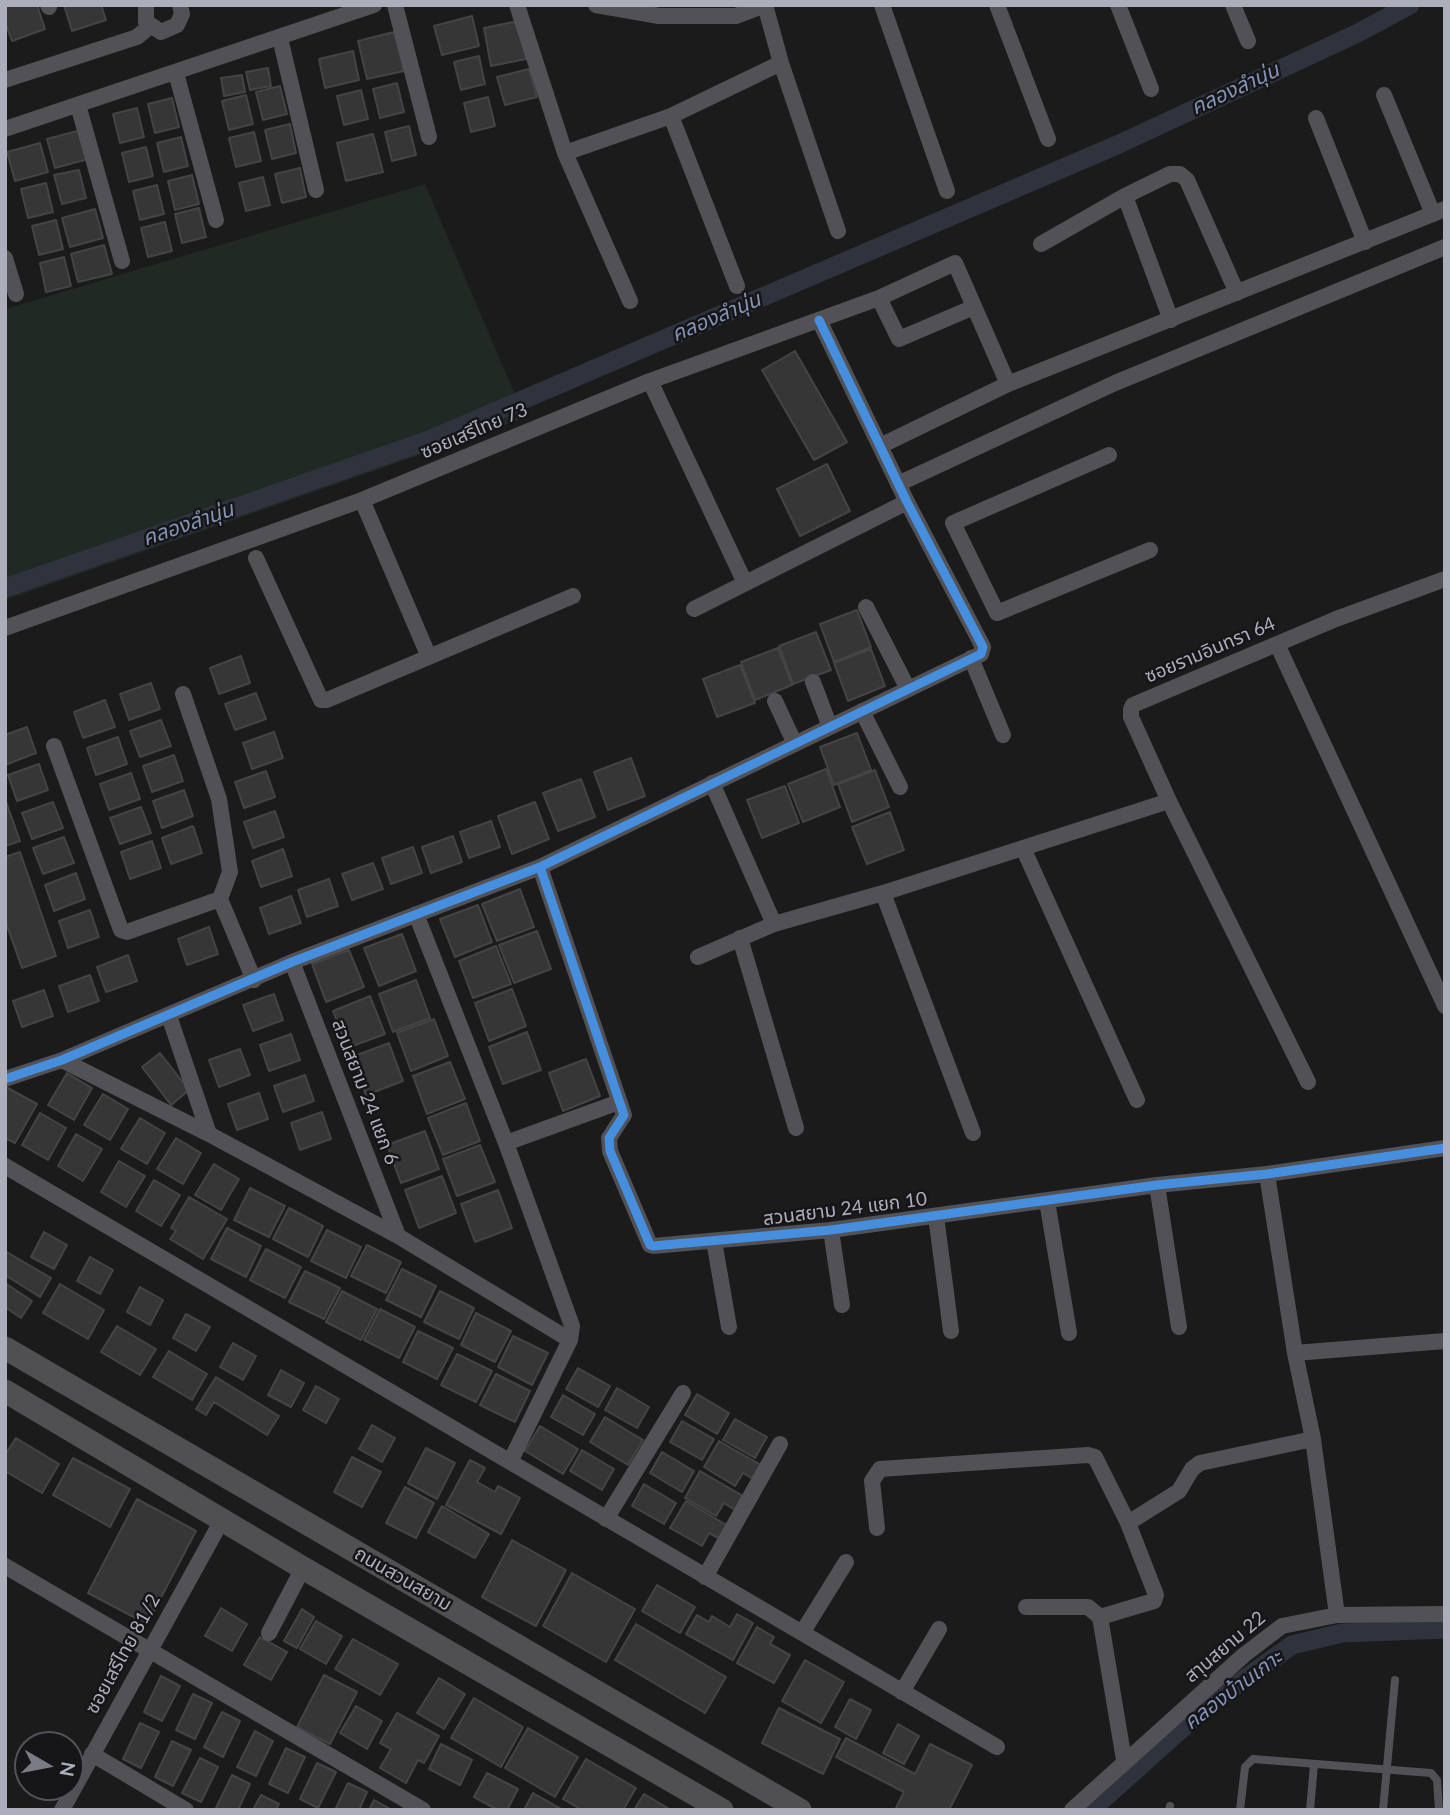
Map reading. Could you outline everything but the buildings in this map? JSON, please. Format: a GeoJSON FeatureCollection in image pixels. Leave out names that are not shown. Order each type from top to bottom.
{"type":"FeatureCollection","features":[{"type":"Feature","properties":{"kind":"street"},"geometry":{"type":"LineString","coordinates":[[146,5],[144,16],[149,27],[161,32],[173,29],[181,20],[180,5]]}},
{"type":"Feature","properties":{"kind":"street"},"geometry":{"type":"LineString","coordinates":[[5,129],[374,5]]}},
{"type":"Feature","properties":{"kind":"street"},"geometry":{"type":"LineString","coordinates":[[395,5],[429,137]]}},
{"type":"Feature","properties":{"kind":"street"},"geometry":{"type":"LineString","coordinates":[[517,5],[565,153],[630,302]]}},
{"type":"Feature","properties":{"kind":"street"},"geometry":{"type":"LineString","coordinates":[[596,5],[736,16],[765,5],[781,63],[838,231]]}},
{"type":"Feature","properties":{"kind":"street"},"geometry":{"type":"LineString","coordinates":[[882,5],[947,191]]}},
{"type":"Feature","properties":{"kind":"street"},"geometry":{"type":"LineString","coordinates":[[997,5],[1048,139]]}},
{"type":"Feature","properties":{"kind":"street"},"geometry":{"type":"LineString","coordinates":[[1118,5],[1151,89]]}},
{"type":"Feature","properties":{"kind":"street"},"geometry":{"type":"LineString","coordinates":[[1233,5],[1248,41]]}},
{"type":"Feature","properties":{"kind":"street"},"geometry":{"type":"LineString","coordinates":[[5,80],[137,37],[149,27]]}},
{"type":"Feature","properties":{"kind":"street"},"geometry":{"type":"LineString","coordinates":[[280,38],[316,190]]}},
{"type":"Feature","properties":{"kind":"street"},"geometry":{"type":"LineString","coordinates":[[565,153],[671,116],[781,63]]}},
{"type":"Feature","properties":{"kind":"street"},"geometry":{"type":"LineString","coordinates":[[176,73],[216,220]]}},
{"type":"Feature","properties":{"kind":"street"},"geometry":{"type":"LineString","coordinates":[[880,446],[1008,384],[1439,212],[1384,95]]}},
{"type":"Feature","properties":{"kind":"street"},"geometry":{"type":"LineString","coordinates":[[78,105],[122,261]]}},
{"type":"Feature","properties":{"kind":"street"},"geometry":{"type":"LineString","coordinates":[[671,116],[737,286]]}},
{"type":"Feature","properties":{"kind":"street"},"geometry":{"type":"LineString","coordinates":[[1316,118],[1365,242]]}},
{"type":"Feature","properties":{"kind":"street"},"geometry":{"type":"LineString","coordinates":[[1041,244],[1125,196],[1170,174],[1180,174],[1187,180],[1237,293]]}},
{"type":"Feature","properties":{"kind":"street"},"geometry":{"type":"LineString","coordinates":[[1125,196],[1171,320]]}},
{"type":"Feature","properties":{"kind":"street"},"geometry":{"type":"LineString","coordinates":[[898,484],[1115,383],[1445,247]]}},
{"type":"Feature","properties":{"kind":"street"},"geometry":{"type":"LineString","coordinates":[[5,258],[16,294]]}},
{"type":"Feature","properties":{"kind":"street","name":"ซอยเสรีไทย 73"},"geometry":{"type":"LineString","coordinates":[[5,628],[362,500],[650,380],[879,298],[955,262],[974,307]]}},
{"type":"Feature","properties":{"kind":"street"},"geometry":{"type":"LineString","coordinates":[[879,298],[900,339],[974,307],[1008,384]]}},
{"type":"Feature","properties":{"kind":"street"},"geometry":{"type":"LineString","coordinates":[[5,1079],[62,1060],[292,962],[540,867],[981,654],[984,647],[907,502],[819,320]]}},
{"type":"Feature","properties":{"kind":"street"},"geometry":{"type":"LineString","coordinates":[[650,380],[745,583]]}},
{"type":"Feature","properties":{"kind":"street"},"geometry":{"type":"LineString","coordinates":[[927,540],[953,523],[1109,455]]}},
{"type":"Feature","properties":{"kind":"street"},"geometry":{"type":"LineString","coordinates":[[362,500],[429,657]]}},
{"type":"Feature","properties":{"kind":"street"},"geometry":{"type":"LineString","coordinates":[[694,609],[907,502]]}},
{"type":"Feature","properties":{"kind":"street"},"geometry":{"type":"LineString","coordinates":[[953,523],[997,614],[1150,550]]}},
{"type":"Feature","properties":{"kind":"street"},"geometry":{"type":"LineString","coordinates":[[257,558],[321,700],[573,596]]}},
{"type":"Feature","properties":{"kind":"street","name":"ซอยรามอินทรา 64"},"geometry":{"type":"LineString","coordinates":[[1169,801],[1131,717],[1133,705],[1277,644],[1445,579]]}},
{"type":"Feature","properties":{"kind":"street"},"geometry":{"type":"LineString","coordinates":[[866,607],[908,689]]}},
{"type":"Feature","properties":{"kind":"street"},"geometry":{"type":"LineString","coordinates":[[1277,644],[1445,1006]]}},
{"type":"Feature","properties":{"kind":"street"},"geometry":{"type":"LineString","coordinates":[[971,658],[1003,735]]}},
{"type":"Feature","properties":{"kind":"street"},"geometry":{"type":"LineString","coordinates":[[813,682],[830,727]]}},
{"type":"Feature","properties":{"kind":"street"},"geometry":{"type":"LineString","coordinates":[[183,694],[219,799],[230,872],[220,899],[254,980]]}},
{"type":"Feature","properties":{"kind":"street"},"geometry":{"type":"LineString","coordinates":[[775,701],[795,744]]}},
{"type":"Feature","properties":{"kind":"street"},"geometry":{"type":"LineString","coordinates":[[862,711],[900,787]]}},
{"type":"Feature","properties":{"kind":"street"},"geometry":{"type":"LineString","coordinates":[[54,746],[121,930],[127,932],[220,899]]}},
{"type":"Feature","properties":{"kind":"street"},"geometry":{"type":"LineString","coordinates":[[712,783],[774,924]]}},
{"type":"Feature","properties":{"kind":"street"},"geometry":{"type":"LineString","coordinates":[[698,957],[774,924],[883,893],[1169,801],[1308,1082]]}},
{"type":"Feature","properties":{"kind":"street"},"geometry":{"type":"LineString","coordinates":[[1024,848],[1137,1100]]}},
{"type":"Feature","properties":{"kind":"street","name":"สวนสยาม 24 แยก 10"},"geometry":{"type":"LineString","coordinates":[[540,867],[624,1117],[609,1138],[610,1150],[650,1245],[831,1230],[1157,1185],[1267,1174],[1445,1148]]}},
{"type":"Feature","properties":{"kind":"street"},"geometry":{"type":"LineString","coordinates":[[883,893],[973,1133]]}},
{"type":"Feature","properties":{"kind":"street"},"geometry":{"type":"LineString","coordinates":[[416,914],[506,1143],[572,1326],[570,1340],[510,1462]]}},
{"type":"Feature","properties":{"kind":"street"},"geometry":{"type":"LineString","coordinates":[[740,939],[796,1128]]}},
{"type":"Feature","properties":{"kind":"street","name":"สวนสยาม 24 แยก 6"},"geometry":{"type":"LineString","coordinates":[[292,962],[398,1236]]}},
{"type":"Feature","properties":{"kind":"street"},"geometry":{"type":"LineString","coordinates":[[169,1016],[209,1134]]}},
{"type":"Feature","properties":{"kind":"street"},"geometry":{"type":"LineString","coordinates":[[62,1060],[209,1134],[398,1236],[570,1340]]}},
{"type":"Feature","properties":{"kind":"street"},"geometry":{"type":"LineString","coordinates":[[506,1143],[619,1102]]}},
{"type":"Feature","properties":{"kind":"street"},"geometry":{"type":"LineString","coordinates":[[5,1166],[997,1747]]}},
{"type":"Feature","properties":{"kind":"street"},"geometry":{"type":"LineString","coordinates":[[1267,1174],[1295,1353],[1312,1439],[1337,1615]]}},
{"type":"Feature","properties":{"kind":"street"},"geometry":{"type":"LineString","coordinates":[[1157,1185],[1179,1327]]}},
{"type":"Feature","properties":{"kind":"street"},"geometry":{"type":"LineString","coordinates":[[1047,1201],[1069,1333]]}},
{"type":"Feature","properties":{"kind":"street"},"geometry":{"type":"LineString","coordinates":[[936,1216],[951,1331]]}},
{"type":"Feature","properties":{"kind":"street"},"geometry":{"type":"LineString","coordinates":[[831,1230],[842,1306]]}},
{"type":"Feature","properties":{"kind":"street"},"geometry":{"type":"LineString","coordinates":[[714,1241],[729,1327]]}},
{"type":"Feature","properties":{"kind":"street"},"geometry":{"type":"LineString","coordinates":[[1295,1353],[1445,1341]]}},
{"type":"Feature","properties":{"kind":"street","name":"ถนนสวนสยาม"},"geometry":{"type":"LineString","coordinates":[[5,1348],[800,1810]]}},
{"type":"Feature","properties":{"kind":"street"},"geometry":{"type":"LineString","coordinates":[[15,1396],[43,1370]]}},
{"type":"Feature","properties":{"kind":"street"},"geometry":{"type":"LineString","coordinates":[[606,1519],[683,1393]]}},
{"type":"Feature","properties":{"kind":"street","name":"ถนนสวนสยาม"},"geometry":{"type":"LineString","coordinates":[[15,1396],[712,1807]]}},
{"type":"Feature","properties":{"kind":"street"},"geometry":{"type":"LineString","coordinates":[[1128,1523],[1179,1491],[1192,1469],[1200,1463],[1312,1439]]}},
{"type":"Feature","properties":{"kind":"street"},"geometry":{"type":"LineString","coordinates":[[705,1577],[780,1444]]}},
{"type":"Feature","properties":{"kind":"street"},"geometry":{"type":"LineString","coordinates":[[877,1528],[872,1481],[880,1469],[1088,1455],[1098,1462],[1128,1523],[1156,1599],[1100,1617]]}},
{"type":"Feature","properties":{"kind":"street","name":"ซอยเสรีไทย 81/2"},"geometry":{"type":"LineString","coordinates":[[62,1810],[222,1520]]}},
{"type":"Feature","properties":{"kind":"street"},"geometry":{"type":"LineString","coordinates":[[802,1633],[846,1562]]}},
{"type":"Feature","properties":{"kind":"street"},"geometry":{"type":"LineString","coordinates":[[5,1566],[423,1810]]}},
{"type":"Feature","properties":{"kind":"street"},"geometry":{"type":"LineString","coordinates":[[269,1633],[303,1568]]}},
{"type":"Feature","properties":{"kind":"street"},"geometry":{"type":"LineString","coordinates":[[1026,1607],[1088,1607],[1100,1617],[1124,1760]]}},
{"type":"Feature","properties":{"kind":"street","name":"สาุนสยาม 22"},"geometry":{"type":"LineString","coordinates":[[1072,1810],[1124,1760],[1244,1655],[1282,1626],[1337,1615],[1445,1614]]}},
{"type":"Feature","properties":{"kind":"street"},"geometry":{"type":"LineString","coordinates":[[902,1692],[939,1629]]}},
{"type":"Feature","properties":{"kind":"street"},"geometry":{"type":"LineString","coordinates":[[92,1754],[186,1810]]}},
{"type":"Feature","properties":{"kind":"lane"},"geometry":{"type":"LineString","coordinates":[[1383,1810],[1395,1680]]}},
{"type":"Feature","properties":{"kind":"lane"},"geometry":{"type":"LineString","coordinates":[[1240,1810],[1247,1762],[1253,1759],[1387,1768],[1435,1775],[1439,1810]]}},
{"type":"Feature","properties":{"kind":"lane"},"geometry":{"type":"LineString","coordinates":[[1310,1810],[1314,1764]]}},
{"type":"Feature","properties":{"kind":"shaded area"},"geometry":{"type":"Polygon","coordinates":[[[425,184],[525,418],[5,600],[5,309],[425,184]]]}},
{"type":"Feature","properties":{"kind":"waterway","name":"คลองลำนุ่น"},"geometry":{"type":"LineString","coordinates":[[5,588],[429,440],[1117,145],[1358,33],[1410,5]]}},
{"type":"Feature","properties":{"kind":"waterway","name":"คลองบ้านเกาะ"},"geometry":{"type":"LineString","coordinates":[[1091,1810],[1207,1706],[1292,1645],[1342,1633],[1445,1629]]}},
{"type":"Feature","properties":{"kind":"cycle path"},"geometry":{"type":"LineString","coordinates":[[5,1079],[62,1060],[292,962],[540,867],[981,654],[983,647],[907,502],[819,320]]}},
{"type":"Feature","properties":{"kind":"cycle path"},"geometry":{"type":"LineString","coordinates":[[540,867],[624,1115],[609,1138],[610,1151],[650,1245],[653,1246],[831,1230],[1157,1185],[1267,1174],[1445,1148]]}}]}
